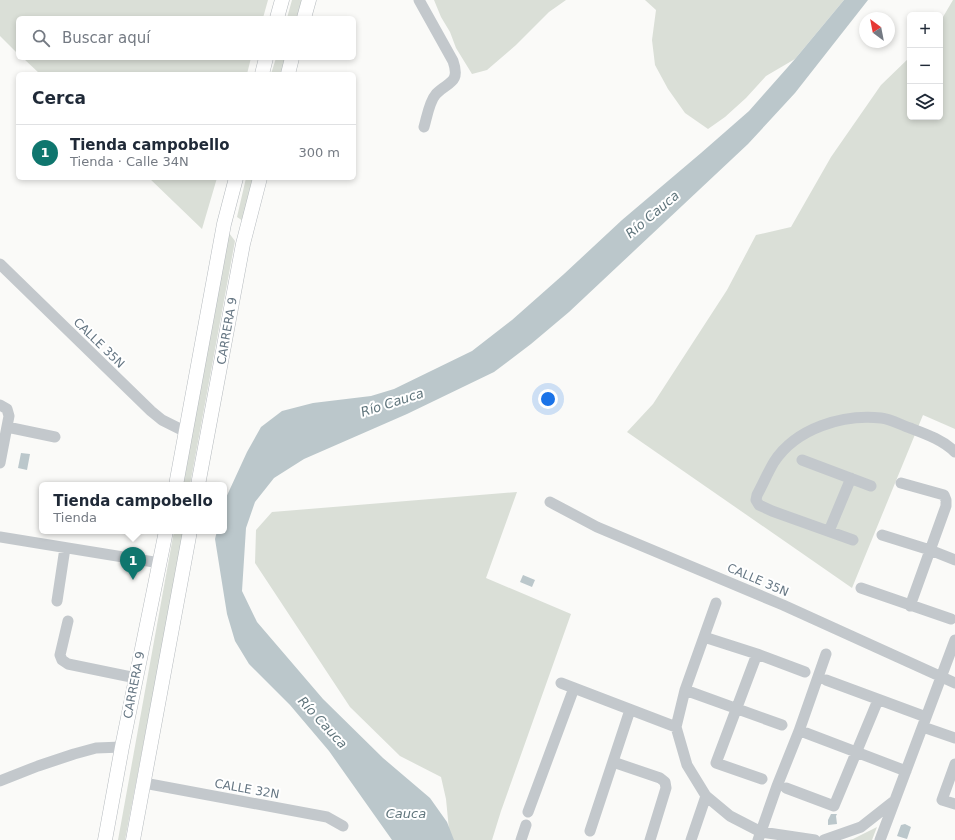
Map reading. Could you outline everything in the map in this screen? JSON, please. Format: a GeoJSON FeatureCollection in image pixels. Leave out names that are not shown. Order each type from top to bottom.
{"type":"FeatureCollection","features":[{"type":"Feature","properties":{"kind":"main road"},"geometry":{"type":"LineString","coordinates":[[278,16],[282,0]]}},
{"type":"Feature","properties":{"kind":"main road"},"geometry":{"type":"LineString","coordinates":[[305,16],[309,0]]}},
{"type":"Feature","properties":{"kind":"main road"},"geometry":{"type":"LineString","coordinates":[[262,72],[266,60]]}},
{"type":"Feature","properties":{"kind":"main road"},"geometry":{"type":"LineString","coordinates":[[288,72],[292,60]]}},
{"type":"Feature","properties":{"kind":"main road","name":"CARRERA 9"},"geometry":{"type":"LineString","coordinates":[[177,482],[224,224],[235,180]]}},
{"type":"Feature","properties":{"kind":"main road","name":"CARRERA 9"},"geometry":{"type":"LineString","coordinates":[[199,482],[243,244],[259,180]]}},
{"type":"Feature","properties":{"kind":"main road"},"geometry":{"type":"LineString","coordinates":[[224,224],[231,224],[235,228],[243,244]]}},
{"type":"Feature","properties":{"kind":"main road","name":"CARRERA 9"},"geometry":{"type":"LineString","coordinates":[[105,840],[122,747],[165,534]]}},
{"type":"Feature","properties":{"kind":"main road"},"geometry":{"type":"LineString","coordinates":[[133,840],[189,534]]}},
{"type":"Feature","properties":{"kind":"street"},"geometry":{"type":"LineString","coordinates":[[419,0],[453,61],[456,74],[448,86],[436,94],[432,100],[424,127]]}},
{"type":"Feature","properties":{"kind":"street","name":"CALLE 35N"},"geometry":{"type":"LineString","coordinates":[[0,264],[151,411],[162,420],[186,432]]}},
{"type":"Feature","properties":{"kind":"street"},"geometry":{"type":"LineString","coordinates":[[0,463],[9,416],[4,407]]}},
{"type":"Feature","properties":{"kind":"street"},"geometry":{"type":"LineString","coordinates":[[853,540],[759,505],[756,500],[757,494],[774,462],[793,442],[806,432],[835,421],[883,418],[929,435],[955,452]]}},
{"type":"Feature","properties":{"kind":"street"},"geometry":{"type":"LineString","coordinates":[[7,427],[56,437]]}},
{"type":"Feature","properties":{"kind":"street"},"geometry":{"type":"LineString","coordinates":[[802,460],[872,486]]}},
{"type":"Feature","properties":{"kind":"street"},"geometry":{"type":"LineString","coordinates":[[829,532],[851,478]]}},
{"type":"Feature","properties":{"kind":"street"},"geometry":{"type":"LineString","coordinates":[[902,482],[944,495],[946,500],[946,506],[910,606]]}},
{"type":"Feature","properties":{"kind":"street","name":"CALLE 35N"},"geometry":{"type":"LineString","coordinates":[[550,502],[597,527],[783,605],[955,683]]}},
{"type":"Feature","properties":{"kind":"street"},"geometry":{"type":"LineString","coordinates":[[882,535],[930,550],[955,560]]}},
{"type":"Feature","properties":{"kind":"street"},"geometry":{"type":"LineString","coordinates":[[0,537],[160,563]]}},
{"type":"Feature","properties":{"kind":"street"},"geometry":{"type":"LineString","coordinates":[[57,601],[65,548]]}},
{"type":"Feature","properties":{"kind":"street"},"geometry":{"type":"LineString","coordinates":[[861,588],[951,619]]}},
{"type":"Feature","properties":{"kind":"street"},"geometry":{"type":"LineString","coordinates":[[716,603],[684,690],[676,727],[687,765],[706,796],[730,816],[760,836],[815,840]]}},
{"type":"Feature","properties":{"kind":"street"},"geometry":{"type":"LineString","coordinates":[[68,621],[60,655],[62,660],[68,664],[136,678]]}},
{"type":"Feature","properties":{"kind":"street"},"geometry":{"type":"LineString","coordinates":[[704,637],[757,654],[805,672]]}},
{"type":"Feature","properties":{"kind":"street"},"geometry":{"type":"LineString","coordinates":[[880,840],[955,640]]}},
{"type":"Feature","properties":{"kind":"street"},"geometry":{"type":"LineString","coordinates":[[757,654],[716,763],[762,779]]}},
{"type":"Feature","properties":{"kind":"street"},"geometry":{"type":"LineString","coordinates":[[760,836],[826,654]]}},
{"type":"Feature","properties":{"kind":"street"},"geometry":{"type":"LineString","coordinates":[[826,680],[878,700],[955,738]]}},
{"type":"Feature","properties":{"kind":"street"},"geometry":{"type":"LineString","coordinates":[[561,683],[676,727]]}},
{"type":"Feature","properties":{"kind":"street"},"geometry":{"type":"LineString","coordinates":[[528,812],[574,688]]}},
{"type":"Feature","properties":{"kind":"street"},"geometry":{"type":"LineString","coordinates":[[684,690],[782,725]]}},
{"type":"Feature","properties":{"kind":"street"},"geometry":{"type":"LineString","coordinates":[[786,788],[834,806],[878,700]]}},
{"type":"Feature","properties":{"kind":"street"},"geometry":{"type":"LineString","coordinates":[[590,831],[630,710]]}},
{"type":"Feature","properties":{"kind":"street"},"geometry":{"type":"LineString","coordinates":[[806,733],[856,753],[906,770]]}},
{"type":"Feature","properties":{"kind":"street"},"geometry":{"type":"LineString","coordinates":[[0,781],[74,754],[96,748],[122,747]]}},
{"type":"Feature","properties":{"kind":"street"},"geometry":{"type":"LineString","coordinates":[[613,762],[660,778],[665,782],[666,788],[650,840]]}},
{"type":"Feature","properties":{"kind":"street"},"geometry":{"type":"LineString","coordinates":[[955,764],[942,800],[955,804]]}},
{"type":"Feature","properties":{"kind":"street","name":"CALLE 32N"},"geometry":{"type":"LineString","coordinates":[[144,783],[326,817],[343,826]]}},
{"type":"Feature","properties":{"kind":"street"},"geometry":{"type":"LineString","coordinates":[[691,840],[706,796]]}},
{"type":"Feature","properties":{"kind":"street"},"geometry":{"type":"LineString","coordinates":[[824,840],[861,827],[895,800]]}},
{"type":"Feature","properties":{"kind":"street"},"geometry":{"type":"LineString","coordinates":[[521,840],[526,825]]}},
{"type":"Feature","properties":{"kind":"shaded area"},"geometry":{"type":"Polygon","coordinates":[[[0,0],[268,0],[264,16],[16,16],[16,52],[0,36],[0,0]]]}},
{"type":"Feature","properties":{"kind":"shaded area"},"geometry":{"type":"Polygon","coordinates":[[[292,0],[304,0],[300,16],[288,16],[292,0]]]}},
{"type":"Feature","properties":{"kind":"shaded area"},"geometry":{"type":"Polygon","coordinates":[[[434,0],[566,0],[549,12],[516,45],[487,70],[472,74],[456,48],[450,32],[441,17],[434,0]]]}},
{"type":"Feature","properties":{"kind":"shaded area"},"geometry":{"type":"Polygon","coordinates":[[[645,0],[844,0],[795,59],[766,76],[746,98],[725,117],[708,129],[685,113],[668,89],[655,65],[652,40],[656,10],[645,0]]]}},
{"type":"Feature","properties":{"kind":"shaded area"},"geometry":{"type":"Polygon","coordinates":[[[953,0],[955,0],[955,429],[923,415],[852,588],[627,432],[653,404],[727,290],[756,235],[791,227],[831,157],[881,85],[907,60],[907,120],[943,120],[943,17],[953,0]]]}},
{"type":"Feature","properties":{"kind":"shaded area"},"geometry":{"type":"Polygon","coordinates":[[[25,60],[250,60],[248,72],[38,72],[25,60]]]}},
{"type":"Feature","properties":{"kind":"shaded area"},"geometry":{"type":"Polygon","coordinates":[[[275,60],[286,60],[284,72],[272,72],[275,60]]]}},
{"type":"Feature","properties":{"kind":"shaded area"},"geometry":{"type":"Polygon","coordinates":[[[151,180],[216,180],[202,229],[151,180]]]}},
{"type":"Feature","properties":{"kind":"shaded area"},"geometry":{"type":"Polygon","coordinates":[[[246,180],[253,180],[243,221],[237,217],[246,180]]]}},
{"type":"Feature","properties":{"kind":"shaded area"},"geometry":{"type":"Polygon","coordinates":[[[229,233],[235,241],[191,482],[183,482],[229,233]]]}},
{"type":"Feature","properties":{"kind":"shaded area"},"geometry":{"type":"Polygon","coordinates":[[[517,492],[486,578],[571,614],[492,840],[450,840],[446,799],[441,777],[400,756],[350,707],[255,563],[256,530],[272,512],[517,492]]]}},
{"type":"Feature","properties":{"kind":"shaded area"},"geometry":{"type":"Polygon","coordinates":[[[173,534],[182,534],[125,840],[118,840],[173,534]]]}},
{"type":"Feature","properties":{"kind":"shaded area"},"geometry":{"type":"Polygon","coordinates":[[[877,827],[872,840],[849,840],[853,839],[877,827]]]}},
{"type":"Feature","properties":{"kind":"water","name":"Cauca"},"geometry":{"type":"Polygon","coordinates":[[[844,0],[868,0],[795,93],[748,144],[569,312],[531,344],[494,372],[407,414],[304,459],[274,478],[255,502],[246,528],[242,591],[257,622],[323,699],[383,758],[430,798],[447,822],[454,840],[392,840],[329,751],[290,705],[249,664],[235,641],[227,614],[215,539],[216,534],[227,534],[227,495],[247,452],[261,427],[282,411],[313,403],[371,396],[394,389],[472,351],[512,320],[622,220],[749,111],[844,0]]]}},
{"type":"Feature","properties":{"kind":"water"},"geometry":{"type":"Polygon","coordinates":[[[21,453],[30,454],[27,470],[18,468],[21,453]]]}},
{"type":"Feature","properties":{"kind":"water"},"geometry":{"type":"Polygon","coordinates":[[[523,575],[535,580],[532,587],[520,582],[523,575]]]}},
{"type":"Feature","properties":{"kind":"water"},"geometry":{"type":"Polygon","coordinates":[[[831,814],[837,814],[837,824],[828,825],[828,820],[831,814]]]}},
{"type":"Feature","properties":{"kind":"water"},"geometry":{"type":"Polygon","coordinates":[[[905,824],[911,827],[907,839],[897,836],[901,825],[905,824]]]}},
{"type":"Feature","properties":{"kind":"place","name":"Tienda campobello"},"geometry":{"type":"Point","coordinates":[133,580]}},
{"type":"Feature","properties":{"kind":"water label","name":"Río Cauca"},"geometry":{"type":"Point","coordinates":[652,214]}},
{"type":"Feature","properties":{"kind":"water label","name":"Río Cauca"},"geometry":{"type":"Point","coordinates":[392,402]}},
{"type":"Feature","properties":{"kind":"water label","name":"Río Cauca"},"geometry":{"type":"Point","coordinates":[323,722]}}]}
